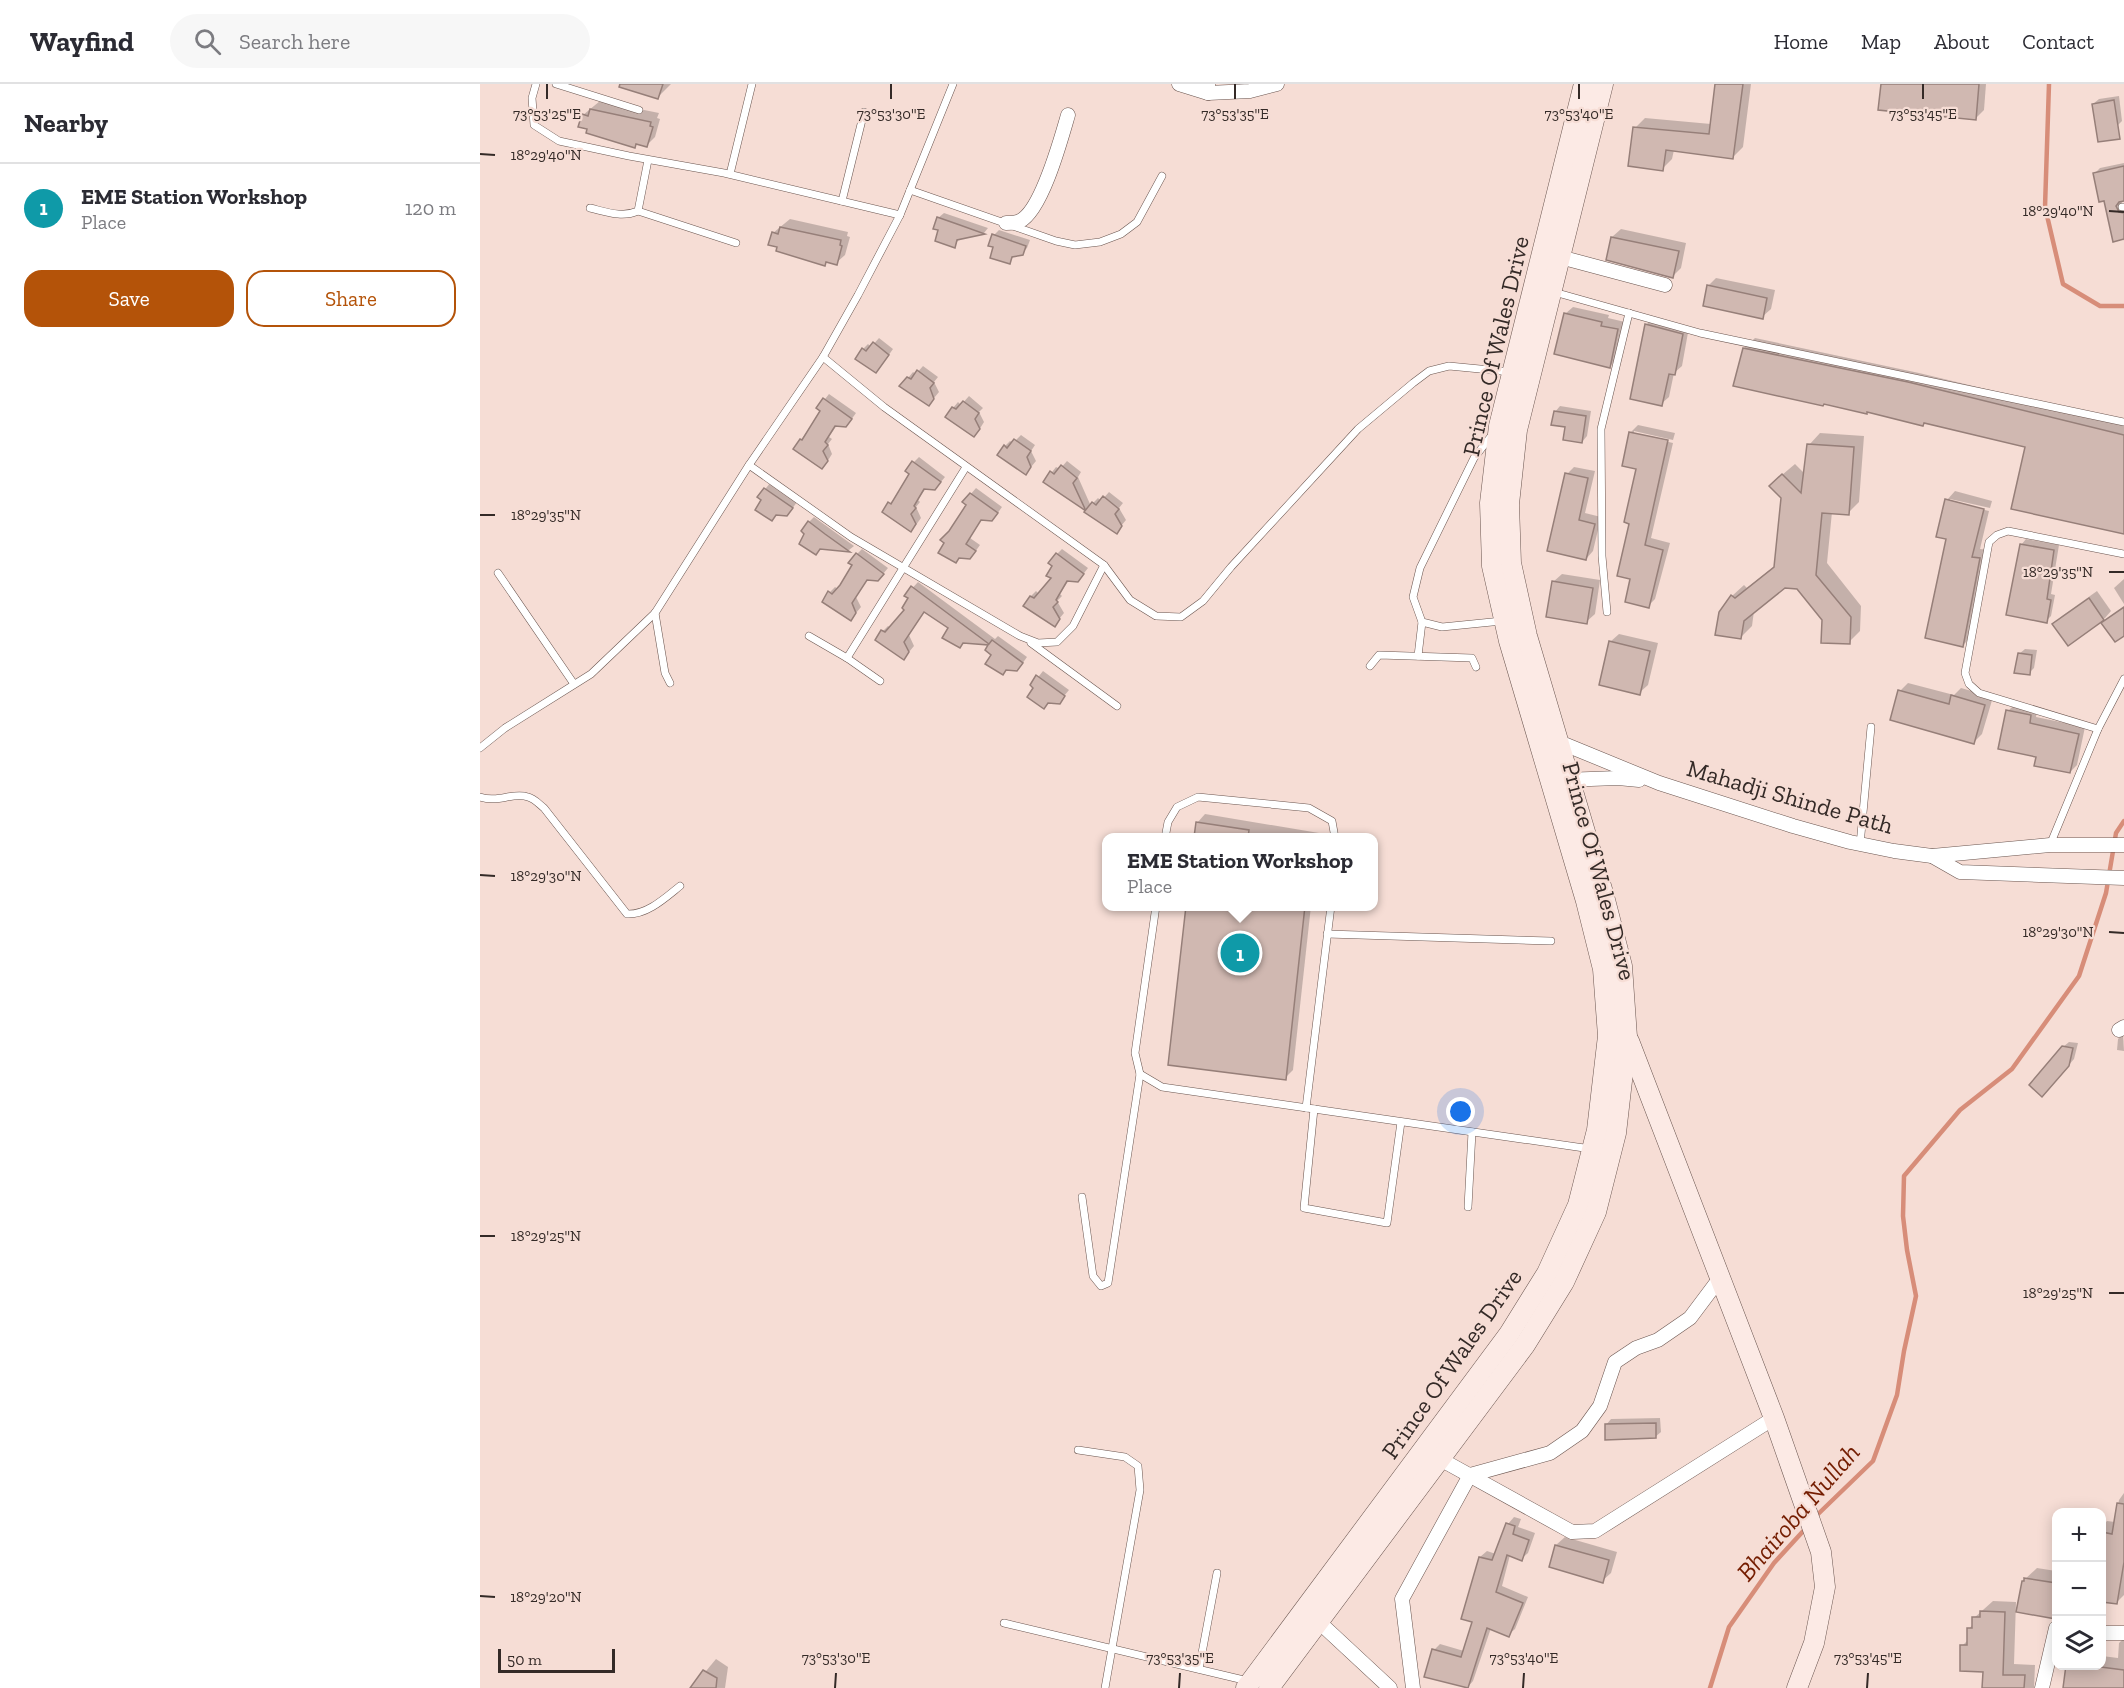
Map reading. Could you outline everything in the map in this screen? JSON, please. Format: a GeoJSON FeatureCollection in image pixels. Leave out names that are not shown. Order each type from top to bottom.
{"type":"FeatureCollection","features":[{"type":"Feature","properties":{"kind":"street"},"geometry":{"type":"LineString","coordinates":[[1179,84],[1250,91],[1277,84]]}},
{"type":"Feature","properties":{"kind":"street","name":"Prince Of Wales Drive"},"geometry":{"type":"LineString","coordinates":[[1543,289],[1560,257],[1596,85]]}},
{"type":"Feature","properties":{"kind":"street","name":"Prince Of Wales Drive"},"geometry":{"type":"LineString","coordinates":[[1257,1686],[1509,1334],[1547,1273],[1602,1151],[1616,1133],[1622,966],[1550,745],[1511,563],[1509,504],[1522,375],[1596,85]]}},
{"type":"Feature","properties":{"kind":"street"},"geometry":{"type":"LineString","coordinates":[[1006,223],[1020,221],[1036,204],[1056,154],[1068,115]]}},
{"type":"Feature","properties":{"kind":"street"},"geometry":{"type":"LineString","coordinates":[[1560,257],[1665,285]]}},
{"type":"Feature","properties":{"kind":"street","name":"Prince Of Wales Drive"},"geometry":{"type":"LineString","coordinates":[[1522,375],[1499,426],[1490,503],[1492,566],[1504,621],[1550,745]]}},
{"type":"Feature","properties":{"kind":"street","name":"Mahadji Shinde Path"},"geometry":{"type":"LineString","coordinates":[[1550,745],[1659,783],[1860,845],[1932,856],[2050,844],[2124,845]]}},
{"type":"Feature","properties":{"kind":"street","name":"Mahadji Shinde Path"},"geometry":{"type":"LineString","coordinates":[[1560,780],[1618,777],[1659,783]]}},
{"type":"Feature","properties":{"kind":"street"},"geometry":{"type":"LineString","coordinates":[[1932,856],[1960,872],[2112,877]]}},
{"type":"Feature","properties":{"kind":"street"},"geometry":{"type":"LineString","coordinates":[[1618,1037],[1720,1278],[1774,1418],[1821,1552],[1825,1587],[1814,1642],[1797,1688]]}},
{"type":"Feature","properties":{"kind":"street","name":"Prince Of Wales Drive"},"geometry":{"type":"LineString","coordinates":[[1257,1686],[1319,1622],[1525,1345],[1564,1282],[1596,1212],[1602,1151]]}},
{"type":"Feature","properties":{"kind":"street"},"geometry":{"type":"LineString","coordinates":[[1413,1688],[1402,1599],[1470,1475],[1550,1453],[1582,1431],[1600,1406],[1615,1362],[1636,1348],[1658,1340],[1690,1318],[1720,1278]]}},
{"type":"Feature","properties":{"kind":"street"},"geometry":{"type":"LineString","coordinates":[[1440,1459],[1572,1532],[1595,1531],[1774,1418]]}},
{"type":"Feature","properties":{"kind":"street"},"geometry":{"type":"LineString","coordinates":[[1319,1622],[1390,1688]]}},
{"type":"Feature","properties":{"kind":"street"},"geometry":{"type":"LineString","coordinates":[[2106,1633],[2124,1633]]}},
{"type":"Feature","properties":{"kind":"street"},"geometry":{"type":"LineString","coordinates":[[2042,1688],[2052,1659]]}},
{"type":"Feature","properties":{"kind":"lane"},"geometry":{"type":"LineString","coordinates":[[536,84],[532,98],[534,125],[559,141],[730,174],[900,215]]}},
{"type":"Feature","properties":{"kind":"lane"},"geometry":{"type":"LineString","coordinates":[[556,84],[639,110]]}},
{"type":"Feature","properties":{"kind":"lane"},"geometry":{"type":"LineString","coordinates":[[730,174],[752,84]]}},
{"type":"Feature","properties":{"kind":"lane"},"geometry":{"type":"LineString","coordinates":[[480,748],[505,728],[591,674],[655,613],[749,465],[823,357],[858,295],[900,215],[953,84]]}},
{"type":"Feature","properties":{"kind":"lane"},"geometry":{"type":"LineString","coordinates":[[842,201],[864,112]]}},
{"type":"Feature","properties":{"kind":"lane"},"geometry":{"type":"LineString","coordinates":[[638,211],[648,160]]}},
{"type":"Feature","properties":{"kind":"lane"},"geometry":{"type":"LineString","coordinates":[[910,189],[1056,241],[1075,245],[1100,242],[1121,234],[1137,222],[1162,177]]}},
{"type":"Feature","properties":{"kind":"lane"},"geometry":{"type":"LineString","coordinates":[[591,208],[629,215],[638,211],[736,243]]}},
{"type":"Feature","properties":{"kind":"lane"},"geometry":{"type":"LineString","coordinates":[[1543,289],[1700,333],[2124,423]]}},
{"type":"Feature","properties":{"kind":"lane"},"geometry":{"type":"LineString","coordinates":[[1607,612],[1602,556],[1601,429],[1629,313]]}},
{"type":"Feature","properties":{"kind":"lane"},"geometry":{"type":"LineString","coordinates":[[823,357],[884,407],[1104,565],[1130,600],[1156,615],[1180,617],[1203,601],[1231,567],[1359,429],[1429,371],[1449,366],[1522,375]]}},
{"type":"Feature","properties":{"kind":"lane"},"geometry":{"type":"LineString","coordinates":[[1418,656],[1422,622],[1413,597],[1420,568],[1474,458],[1499,426]]}},
{"type":"Feature","properties":{"kind":"lane"},"geometry":{"type":"LineString","coordinates":[[749,465],[851,537],[1024,638],[1117,705]]}},
{"type":"Feature","properties":{"kind":"lane"},"geometry":{"type":"LineString","coordinates":[[847,658],[966,467]]}},
{"type":"Feature","properties":{"kind":"lane"},"geometry":{"type":"LineString","coordinates":[[2098,729],[1979,693],[1969,684],[1965,673],[1989,542],[1997,535],[2008,531],[2124,554]]}},
{"type":"Feature","properties":{"kind":"lane"},"geometry":{"type":"LineString","coordinates":[[1024,638],[1038,643],[1057,642],[1073,626],[1104,565]]}},
{"type":"Feature","properties":{"kind":"lane"},"geometry":{"type":"LineString","coordinates":[[498,573],[574,684]]}},
{"type":"Feature","properties":{"kind":"lane"},"geometry":{"type":"LineString","coordinates":[[655,613],[665,673],[670,683]]}},
{"type":"Feature","properties":{"kind":"lane"},"geometry":{"type":"LineString","coordinates":[[1422,622],[1442,627],[1504,621]]}},
{"type":"Feature","properties":{"kind":"lane"},"geometry":{"type":"LineString","coordinates":[[809,636],[880,681]]}},
{"type":"Feature","properties":{"kind":"lane"},"geometry":{"type":"LineString","coordinates":[[1370,666],[1379,655],[1472,658],[1476,667]]}},
{"type":"Feature","properties":{"kind":"lane"},"geometry":{"type":"LineString","coordinates":[[2050,844],[2098,729],[2124,679]]}},
{"type":"Feature","properties":{"kind":"lane"},"geometry":{"type":"LineString","coordinates":[[1860,845],[1871,727]]}},
{"type":"Feature","properties":{"kind":"lane"},"geometry":{"type":"LineString","coordinates":[[480,797],[490,800],[514,796],[529,797],[544,808],[627,914],[636,915],[656,905],[681,886]]}},
{"type":"Feature","properties":{"kind":"lane"},"geometry":{"type":"LineString","coordinates":[[1167,833],[1168,822],[1177,807],[1198,797],[1309,808],[1332,821],[1334,833]]}},
{"type":"Feature","properties":{"kind":"lane"},"geometry":{"type":"LineString","coordinates":[[1082,1197],[1093,1276],[1101,1286],[1108,1283],[1140,1074],[1135,1053],[1155,911]]}},
{"type":"Feature","properties":{"kind":"lane"},"geometry":{"type":"LineString","coordinates":[[1330,911],[1310,1108],[1304,1208],[1387,1223],[1401,1122]]}},
{"type":"Feature","properties":{"kind":"lane"},"geometry":{"type":"LineString","coordinates":[[1328,934],[1551,941]]}},
{"type":"Feature","properties":{"kind":"lane"},"geometry":{"type":"LineString","coordinates":[[1140,1074],[1162,1087],[1602,1151]]}},
{"type":"Feature","properties":{"kind":"lane"},"geometry":{"type":"LineString","coordinates":[[1468,1207],[1472,1132]]}},
{"type":"Feature","properties":{"kind":"lane"},"geometry":{"type":"LineString","coordinates":[[1078,1450],[1125,1457],[1138,1466],[1140,1490],[1105,1688]]}},
{"type":"Feature","properties":{"kind":"lane"},"geometry":{"type":"LineString","coordinates":[[1198,1669],[1218,1573]]}},
{"type":"Feature","properties":{"kind":"lane"},"geometry":{"type":"LineString","coordinates":[[1004,1623],[1198,1669],[1257,1686]]}},
{"type":"Feature","properties":{"kind":"building"},"geometry":{"type":"Polygon","coordinates":[[[620,84],[663,84],[658,99],[619,87],[620,84]]]}},
{"type":"Feature","properties":{"kind":"building"},"geometry":{"type":"Polygon","coordinates":[[[1715,84],[1743,84],[1733,159],[1666,150],[1663,171],[1628,166],[1633,127],[1709,134],[1715,84]]]}},
{"type":"Feature","properties":{"kind":"building"},"geometry":{"type":"Polygon","coordinates":[[[1881,84],[1979,84],[1976,120],[1878,110],[1881,84]]]}},
{"type":"Feature","properties":{"kind":"building"},"geometry":{"type":"Polygon","coordinates":[[[2114,100],[2120,139],[2098,142],[2092,104],[2114,100]]]}},
{"type":"Feature","properties":{"kind":"building"},"geometry":{"type":"Polygon","coordinates":[[[590,109],[651,122],[650,126],[653,127],[647,147],[636,144],[635,148],[586,133],[587,129],[578,127],[582,114],[588,116],[590,109]]]}},
{"type":"Feature","properties":{"kind":"building"},"geometry":{"type":"Polygon","coordinates":[[[2124,166],[2124,201],[2119,202],[2116,206],[2119,212],[2124,213],[2124,239],[2113,242],[2104,201],[2099,202],[2093,173],[2124,166]]]}},
{"type":"Feature","properties":{"kind":"building"},"geometry":{"type":"Polygon","coordinates":[[[937,217],[985,234],[957,240],[955,248],[935,241],[938,230],[933,229],[937,217]]]}},
{"type":"Feature","properties":{"kind":"building"},"geometry":{"type":"Polygon","coordinates":[[[780,227],[841,240],[840,245],[842,246],[837,265],[826,262],[825,266],[776,251],[777,247],[768,245],[772,232],[778,234],[780,227]]]}},
{"type":"Feature","properties":{"kind":"building"},"geometry":{"type":"Polygon","coordinates":[[[992,234],[1026,246],[1023,255],[1012,257],[1010,264],[990,258],[993,247],[988,246],[992,234]]]}},
{"type":"Feature","properties":{"kind":"building"},"geometry":{"type":"Polygon","coordinates":[[[1611,237],[1679,251],[1673,278],[1606,260],[1611,237]]]}},
{"type":"Feature","properties":{"kind":"building"},"geometry":{"type":"Polygon","coordinates":[[[1707,285],[1767,298],[1763,319],[1703,306],[1707,285]]]}},
{"type":"Feature","properties":{"kind":"building"},"geometry":{"type":"Polygon","coordinates":[[[1564,313],[1602,322],[1601,326],[1618,329],[1610,368],[1554,354],[1564,313]]]}},
{"type":"Feature","properties":{"kind":"building"},"geometry":{"type":"Polygon","coordinates":[[[1645,324],[1683,334],[1675,375],[1669,374],[1662,406],[1630,399],[1645,324]]]}},
{"type":"Feature","properties":{"kind":"building"},"geometry":{"type":"Polygon","coordinates":[[[873,342],[889,355],[876,373],[855,359],[862,348],[866,351],[873,342]]]}},
{"type":"Feature","properties":{"kind":"building"},"geometry":{"type":"Polygon","coordinates":[[[1743,348],[1908,382],[2124,435],[2124,534],[2011,509],[2025,447],[1924,423],[1923,426],[1867,412],[1867,414],[1824,404],[1823,406],[1733,386],[1743,348]]]}},
{"type":"Feature","properties":{"kind":"building"},"geometry":{"type":"Polygon","coordinates":[[[917,370],[934,383],[930,388],[934,399],[929,406],[899,386],[907,377],[911,379],[917,370]]]}},
{"type":"Feature","properties":{"kind":"building"},"geometry":{"type":"Polygon","coordinates":[[[823,398],[852,419],[846,427],[835,426],[825,442],[828,445],[823,451],[828,461],[822,469],[793,449],[800,439],[802,440],[820,411],[816,408],[823,398]]]}},
{"type":"Feature","properties":{"kind":"building"},"geometry":{"type":"Polygon","coordinates":[[[963,401],[979,413],[975,419],[980,429],[974,437],[945,417],[952,407],[956,409],[963,401]]]}},
{"type":"Feature","properties":{"kind":"building"},"geometry":{"type":"Polygon","coordinates":[[[1554,411],[1586,416],[1582,443],[1563,440],[1565,427],[1551,425],[1554,411]]]}},
{"type":"Feature","properties":{"kind":"building"},"geometry":{"type":"Polygon","coordinates":[[[1629,432],[1668,440],[1645,545],[1663,550],[1649,608],[1625,602],[1630,579],[1617,576],[1629,524],[1624,522],[1636,469],[1622,466],[1629,432]]]}},
{"type":"Feature","properties":{"kind":"building"},"geometry":{"type":"Polygon","coordinates":[[[1014,439],[1031,451],[1027,457],[1031,467],[1026,475],[997,455],[1004,445],[1007,448],[1014,439]]]}},
{"type":"Feature","properties":{"kind":"building"},"geometry":{"type":"Polygon","coordinates":[[[1807,444],[1854,447],[1849,515],[1822,513],[1816,575],[1851,617],[1850,644],[1821,643],[1822,620],[1797,589],[1785,588],[1744,621],[1741,639],[1715,635],[1719,612],[1731,595],[1735,598],[1774,567],[1781,498],[1769,486],[1782,474],[1801,493],[1807,444]]]}},
{"type":"Feature","properties":{"kind":"building"},"geometry":{"type":"Polygon","coordinates":[[[912,461],[941,482],[935,490],[924,489],[911,514],[916,524],[911,532],[882,512],[888,502],[891,504],[909,474],[905,471],[912,461]]]}},
{"type":"Feature","properties":{"kind":"building"},"geometry":{"type":"Polygon","coordinates":[[[1061,465],[1077,478],[1073,483],[1086,511],[1043,482],[1050,471],[1054,474],[1061,465]]]}},
{"type":"Feature","properties":{"kind":"building"},"geometry":{"type":"Polygon","coordinates":[[[1565,473],[1588,478],[1579,520],[1595,524],[1586,560],[1547,551],[1565,473]]]}},
{"type":"Feature","properties":{"kind":"building"},"geometry":{"type":"Polygon","coordinates":[[[764,488],[793,508],[787,516],[776,515],[772,521],[755,510],[761,500],[757,497],[764,488]]]}},
{"type":"Feature","properties":{"kind":"building"},"geometry":{"type":"Polygon","coordinates":[[[970,493],[998,513],[992,521],[981,520],[966,544],[976,551],[970,559],[959,558],[956,563],[938,553],[944,543],[940,540],[949,531],[966,505],[962,502],[970,493]]]}},
{"type":"Feature","properties":{"kind":"building"},"geometry":{"type":"Polygon","coordinates":[[[1103,496],[1119,509],[1115,514],[1122,526],[1117,534],[1084,512],[1092,502],[1096,505],[1103,496]]]}},
{"type":"Feature","properties":{"kind":"building"},"geometry":{"type":"Polygon","coordinates":[[[1945,499],[1984,509],[1972,557],[1980,558],[1963,647],[1925,638],[1946,539],[1936,537],[1945,499]]]}},
{"type":"Feature","properties":{"kind":"building"},"geometry":{"type":"Polygon","coordinates":[[[808,521],[850,552],[820,549],[816,555],[799,544],[804,534],[801,531],[808,521]]]}},
{"type":"Feature","properties":{"kind":"building"},"geometry":{"type":"Polygon","coordinates":[[[2020,544],[2054,550],[2047,599],[2051,600],[2047,623],[2006,615],[2020,544]]]}},
{"type":"Feature","properties":{"kind":"building"},"geometry":{"type":"Polygon","coordinates":[[[856,553],[884,574],[878,581],[867,580],[852,603],[856,613],[851,621],[822,602],[828,591],[832,594],[840,585],[852,565],[848,563],[856,553]]]}},
{"type":"Feature","properties":{"kind":"building"},"geometry":{"type":"Polygon","coordinates":[[[1056,553],[1084,574],[1078,582],[1067,581],[1056,600],[1058,602],[1053,607],[1060,619],[1055,627],[1023,606],[1030,596],[1034,598],[1051,578],[1046,576],[1052,566],[1048,563],[1056,553]]]}},
{"type":"Feature","properties":{"kind":"building"},"geometry":{"type":"Polygon","coordinates":[[[1552,581],[1593,588],[1587,624],[1546,617],[1552,581]]]}},
{"type":"Feature","properties":{"kind":"building"},"geometry":{"type":"Polygon","coordinates":[[[911,586],[989,644],[992,640],[1023,663],[1017,671],[1006,670],[1003,675],[985,664],[991,655],[985,650],[988,645],[963,643],[960,648],[942,638],[948,628],[924,612],[904,642],[909,652],[904,660],[875,640],[881,630],[885,632],[904,610],[902,608],[908,598],[904,596],[911,586]]]}},
{"type":"Feature","properties":{"kind":"building"},"geometry":{"type":"Polygon","coordinates":[[[2089,598],[2104,620],[2068,646],[2052,624],[2089,598]]]}},
{"type":"Feature","properties":{"kind":"building"},"geometry":{"type":"Polygon","coordinates":[[[2124,607],[2124,636],[2115,642],[2101,623],[2124,607]]]}},
{"type":"Feature","properties":{"kind":"building"},"geometry":{"type":"Polygon","coordinates":[[[1609,641],[1650,651],[1640,695],[1599,685],[1609,641]]]}},
{"type":"Feature","properties":{"kind":"building"},"geometry":{"type":"Polygon","coordinates":[[[2018,653],[2032,655],[2030,675],[2014,673],[2018,653]]]}},
{"type":"Feature","properties":{"kind":"building"},"geometry":{"type":"Polygon","coordinates":[[[1036,675],[1065,696],[1060,704],[1048,703],[1044,709],[1027,697],[1033,688],[1030,685],[1036,675]]]}},
{"type":"Feature","properties":{"kind":"building"},"geometry":{"type":"Polygon","coordinates":[[[1898,690],[1949,704],[1951,695],[1985,705],[1974,744],[1890,720],[1898,690]]]}},
{"type":"Feature","properties":{"kind":"building"},"geometry":{"type":"Polygon","coordinates":[[[2006,710],[2031,715],[2030,723],[2079,734],[2070,773],[2034,766],[2036,757],[1998,749],[2006,710]]]}},
{"type":"Feature","properties":{"kind":"building"},"geometry":{"type":"Polygon","coordinates":[[[1196,822],[1249,830],[1249,833],[1195,833],[1196,822]]]}},
{"type":"Feature","properties":{"kind":"building"},"geometry":{"type":"Polygon","coordinates":[[[1185,911],[1304,911],[1286,1080],[1168,1065],[1185,911]]]}},
{"type":"Feature","properties":{"kind":"building"},"geometry":{"type":"Polygon","coordinates":[[[2062,1046],[2073,1048],[2069,1066],[2042,1097],[2029,1085],[2062,1046]]]}},
{"type":"Feature","properties":{"kind":"building"},"geometry":{"type":"Polygon","coordinates":[[[1656,1423],[1656,1438],[1605,1440],[1605,1424],[1656,1423]]]}},
{"type":"Feature","properties":{"kind":"building"},"geometry":{"type":"Polygon","coordinates":[[[2117,1503],[2124,1504],[2124,1562],[2117,1604],[2106,1603],[2106,1533],[2112,1534],[2117,1503]]]}},
{"type":"Feature","properties":{"kind":"building"},"geometry":{"type":"Polygon","coordinates":[[[1506,1523],[1515,1526],[1513,1534],[1529,1540],[1522,1561],[1507,1555],[1496,1592],[1523,1603],[1509,1637],[1487,1628],[1468,1688],[1424,1677],[1432,1649],[1461,1657],[1472,1622],[1461,1619],[1479,1557],[1492,1560],[1506,1523]]]}},
{"type":"Feature","properties":{"kind":"building"},"geometry":{"type":"Polygon","coordinates":[[[1555,1545],[1609,1560],[1603,1583],[1549,1567],[1555,1545]]]}},
{"type":"Feature","properties":{"kind":"building"},"geometry":{"type":"Polygon","coordinates":[[[2024,1578],[2052,1582],[2052,1618],[2016,1612],[2022,1581],[2024,1578]]]}},
{"type":"Feature","properties":{"kind":"building"},"geometry":{"type":"Polygon","coordinates":[[[1980,1611],[2005,1612],[2003,1675],[2025,1675],[2024,1688],[1982,1688],[1983,1672],[1960,1671],[1960,1645],[1967,1645],[1967,1628],[1972,1628],[1972,1617],[1980,1617],[1980,1611]]]}},
{"type":"Feature","properties":{"kind":"building"},"geometry":{"type":"Polygon","coordinates":[[[2106,1668],[2124,1670],[2124,1688],[2063,1688],[2065,1670],[2106,1670],[2106,1668]]]}},
{"type":"Feature","properties":{"kind":"building"},"geometry":{"type":"Polygon","coordinates":[[[703,1670],[717,1678],[716,1688],[690,1688],[703,1670]]]}},
{"type":"Feature","properties":{"kind":"waterway","name":"Bhairoba Nullah"},"geometry":{"type":"LineString","coordinates":[[2049,84],[2045,207],[2063,284],[2100,306],[2124,306]]}},
{"type":"Feature","properties":{"kind":"waterway","name":"Bhairoba Nullah"},"geometry":{"type":"LineString","coordinates":[[1815,1517],[1873,1461],[1897,1395],[1916,1296],[1903,1216],[1904,1176],[1960,1110],[2012,1069],[2079,976],[2106,893],[2116,833],[2124,821]]}},
{"type":"Feature","properties":{"kind":"waterway","name":"Bhairoba Nullah"},"geometry":{"type":"LineString","coordinates":[[1710,1688],[1729,1627],[1774,1563],[1806,1528]]}},
{"type":"Feature","properties":{"kind":"place","name":"EME Station Workshop"},"geometry":{"type":"Point","coordinates":[1240,953]}}]}
